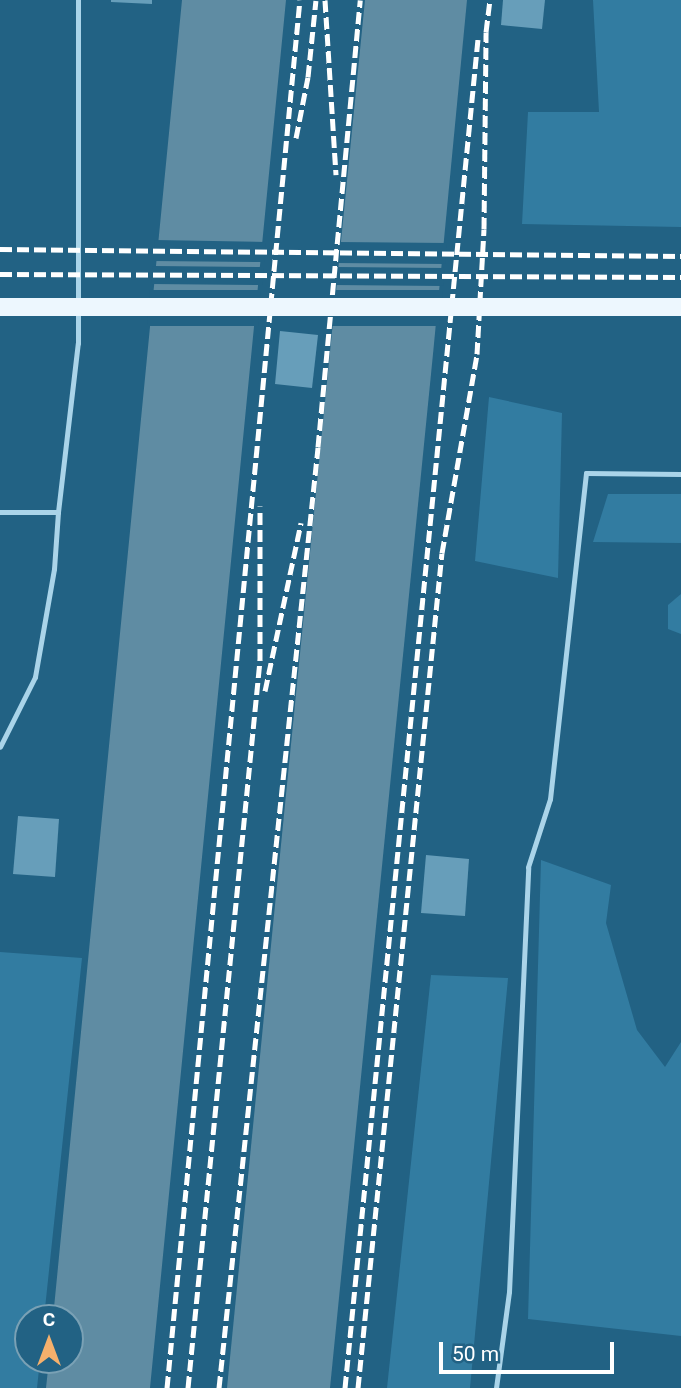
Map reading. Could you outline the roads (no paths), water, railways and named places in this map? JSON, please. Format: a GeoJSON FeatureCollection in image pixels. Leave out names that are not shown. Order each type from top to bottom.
{"type":"FeatureCollection","features":[{"type":"Feature","properties":{"kind":"main road"},"geometry":{"type":"LineString","coordinates":[[0,307],[681,307]]}},
{"type":"Feature","properties":{"kind":"lane"},"geometry":{"type":"LineString","coordinates":[[0,747],[35,677],[54,569],[78,343],[78,0]]}},
{"type":"Feature","properties":{"kind":"lane"},"geometry":{"type":"LineString","coordinates":[[496,1388],[509,1292],[528,867],[550,799],[586,473],[681,474]]}},
{"type":"Feature","properties":{"kind":"lane"},"geometry":{"type":"LineString","coordinates":[[0,512],[58,512]]}},
{"type":"Feature","properties":{"kind":"railway"},"geometry":{"type":"LineString","coordinates":[[167,1388],[300,0]]}},
{"type":"Feature","properties":{"kind":"railway"},"geometry":{"type":"LineString","coordinates":[[296,138],[308,77],[316,0]]}},
{"type":"Feature","properties":{"kind":"railway"},"geometry":{"type":"LineString","coordinates":[[325,0],[336,175]]}},
{"type":"Feature","properties":{"kind":"railway"},"geometry":{"type":"LineString","coordinates":[[219,1388],[318,447],[360,0]]}},
{"type":"Feature","properties":{"kind":"railway"},"geometry":{"type":"LineString","coordinates":[[358,1388],[442,553],[477,354],[484,229],[486,32],[490,0]]}},
{"type":"Feature","properties":{"kind":"railway"},"geometry":{"type":"LineString","coordinates":[[345,1388],[478,40]]}},
{"type":"Feature","properties":{"kind":"railway"},"geometry":{"type":"LineString","coordinates":[[0,249],[681,256]]}},
{"type":"Feature","properties":{"kind":"railway"},"geometry":{"type":"LineString","coordinates":[[0,274],[681,277]]}},
{"type":"Feature","properties":{"kind":"railway"},"geometry":{"type":"LineString","coordinates":[[188,1388],[260,660],[260,506]]}},
{"type":"Feature","properties":{"kind":"railway"},"geometry":{"type":"LineString","coordinates":[[265,691],[301,523]]}}]}
